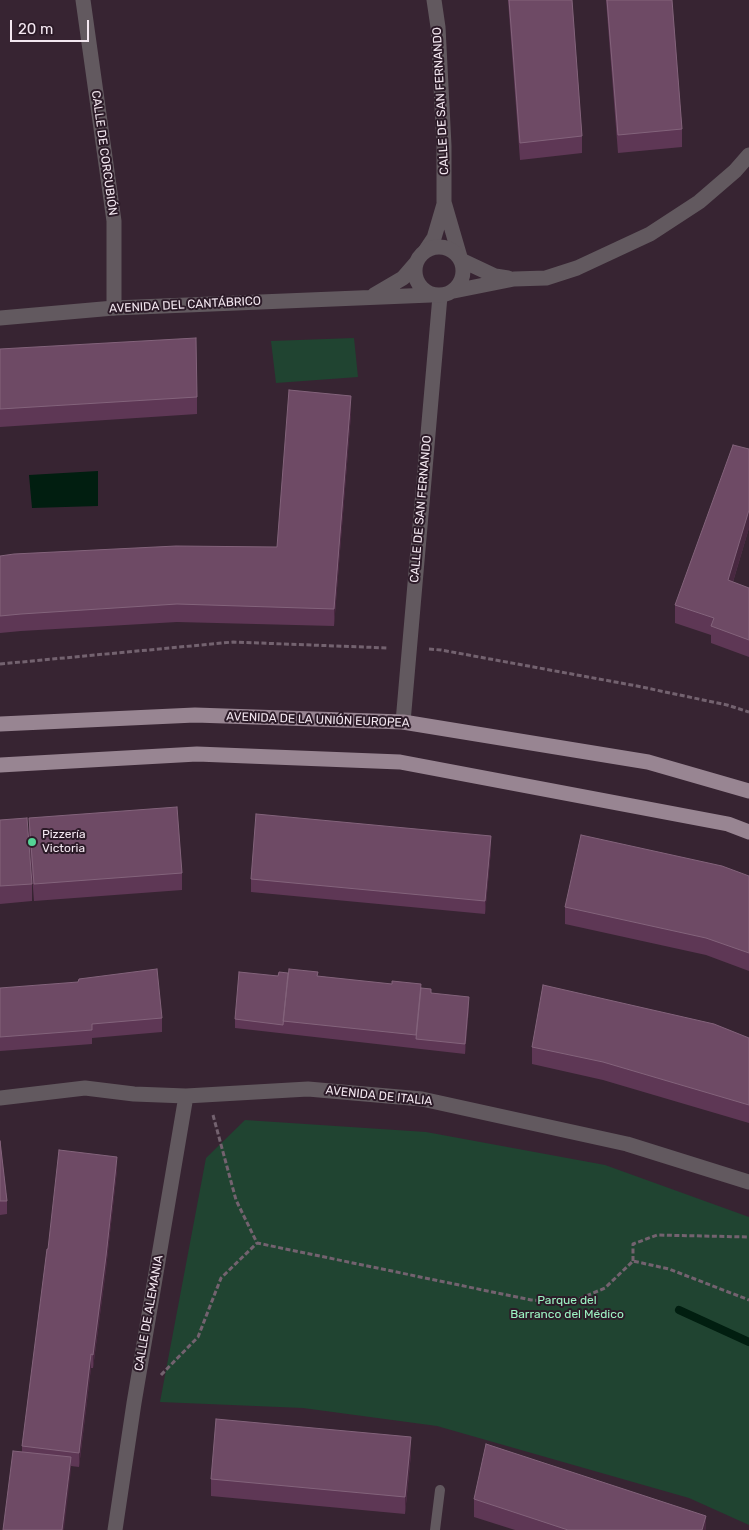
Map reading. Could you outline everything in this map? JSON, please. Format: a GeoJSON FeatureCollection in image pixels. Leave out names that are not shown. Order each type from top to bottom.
{"type":"FeatureCollection","features":[{"type":"Feature","properties":{"kind":"main road","name":"AVENIDA DE LA UNIÓN EUROPEA"},"geometry":{"type":"LineString","coordinates":[[0,724],[195,715],[403,722],[648,762],[749,791]]}},
{"type":"Feature","properties":{"kind":"main road"},"geometry":{"type":"LineString","coordinates":[[0,765],[197,754],[400,762],[728,824],[749,832]]}},
{"type":"Feature","properties":{"kind":"street","name":"CALLE DE CORCUBIÓN"},"geometry":{"type":"LineString","coordinates":[[83,0],[114,221],[114,308]]}},
{"type":"Feature","properties":{"kind":"street","name":"CALLE DE SAN FERNANDO"},"geometry":{"type":"LineString","coordinates":[[426,250],[434,238],[444,202],[444,146],[438,27],[434,0]]}},
{"type":"Feature","properties":{"kind":"street"},"geometry":{"type":"LineString","coordinates":[[454,291],[460,285],[464,267],[454,251],[446,247],[433,247],[422,253],[416,263],[416,279],[419,286],[435,295],[514,280],[546,278],[577,268],[650,234],[699,202],[735,171],[749,155]]}},
{"type":"Feature","properties":{"kind":"street","name":"CALLE DE SAN FERNANDO"},"geometry":{"type":"LineString","coordinates":[[444,202],[460,259]]}},
{"type":"Feature","properties":{"kind":"street"},"geometry":{"type":"LineString","coordinates":[[460,259],[494,276],[514,280]]}},
{"type":"Feature","properties":{"kind":"street","name":"AVENIDA DEL CANTÁBRICO"},"geometry":{"type":"LineString","coordinates":[[370,297],[403,278],[416,263]]}},
{"type":"Feature","properties":{"kind":"street","name":"AVENIDA DEL CANTÁBRICO"},"geometry":{"type":"LineString","coordinates":[[0,318],[114,308],[435,295]]}},
{"type":"Feature","properties":{"kind":"street","name":"CALLE DE SAN FERNANDO"},"geometry":{"type":"LineString","coordinates":[[403,722],[435,295]]}},
{"type":"Feature","properties":{"kind":"street","name":"AVENIDA DE ITALIA"},"geometry":{"type":"LineString","coordinates":[[0,1098],[85,1088],[134,1094],[186,1096],[308,1089],[422,1099],[627,1144],[749,1182]]}},
{"type":"Feature","properties":{"kind":"street","name":"CALLE DE ALEMANIA"},"geometry":{"type":"LineString","coordinates":[[115,1530],[134,1403],[186,1096]]}},
{"type":"Feature","properties":{"kind":"lane"},"geometry":{"type":"LineString","coordinates":[[435,1530],[440,1490]]}},
{"type":"Feature","properties":{"kind":"path"},"geometry":{"type":"LineString","coordinates":[[0,664],[233,642],[441,650],[637,686],[727,705],[749,712]]}},
{"type":"Feature","properties":{"kind":"path"},"geometry":{"type":"LineString","coordinates":[[208,1095],[236,1200],[257,1243]]}},
{"type":"Feature","properties":{"kind":"path"},"geometry":{"type":"LineString","coordinates":[[257,1243],[531,1300],[572,1302],[605,1288],[633,1261],[633,1244],[657,1235],[749,1237]]}},
{"type":"Feature","properties":{"kind":"path"},"geometry":{"type":"LineString","coordinates":[[159,1376],[198,1337],[222,1278],[257,1243]]}},
{"type":"Feature","properties":{"kind":"path"},"geometry":{"type":"LineString","coordinates":[[633,1261],[669,1269],[749,1300]]}},
{"type":"Feature","properties":{"kind":"green space"},"geometry":{"type":"Polygon","coordinates":[[[354,338],[358,377],[276,383],[271,341],[354,338]]]}},
{"type":"Feature","properties":{"kind":"green space","name":"Parque del Barranco del Médico"},"geometry":{"type":"Polygon","coordinates":[[[245,1120],[426,1132],[605,1165],[749,1217],[749,1525],[689,1498],[437,1426],[303,1408],[160,1402],[206,1158],[245,1120]]]}},
{"type":"Feature","properties":{"kind":"shaded area"},"geometry":{"type":"Polygon","coordinates":[[[98,471],[98,506],[32,508],[29,475],[98,471]]]}},
{"type":"Feature","properties":{"kind":"building"},"geometry":{"type":"Polygon","coordinates":[[[509,0],[572,0],[582,136],[520,143],[509,0]]]}},
{"type":"Feature","properties":{"kind":"building"},"geometry":{"type":"Polygon","coordinates":[[[607,0],[672,0],[682,129],[618,135],[607,0]]]}},
{"type":"Feature","properties":{"kind":"building"},"geometry":{"type":"Polygon","coordinates":[[[196,338],[197,397],[0,409],[0,349],[196,338]]]}},
{"type":"Feature","properties":{"kind":"building"},"geometry":{"type":"Polygon","coordinates":[[[289,390],[351,396],[334,609],[177,604],[0,616],[0,556],[176,546],[277,547],[289,390]]]}},
{"type":"Feature","properties":{"kind":"building"},"geometry":{"type":"Polygon","coordinates":[[[733,445],[749,449],[749,510],[728,580],[749,588],[749,640],[711,626],[714,618],[675,605],[733,445]]]}},
{"type":"Feature","properties":{"kind":"building"},"geometry":{"type":"Polygon","coordinates":[[[177,807],[182,873],[34,884],[29,818],[177,807]]]}},
{"type":"Feature","properties":{"kind":"building"},"geometry":{"type":"Polygon","coordinates":[[[256,814],[491,836],[485,901],[251,879],[256,814]]]}},
{"type":"Feature","properties":{"kind":"building"},"geometry":{"type":"Polygon","coordinates":[[[27,818],[32,884],[0,886],[0,820],[27,818]]]}},
{"type":"Feature","properties":{"kind":"building"},"geometry":{"type":"Polygon","coordinates":[[[581,835],[722,866],[749,876],[749,953],[706,938],[565,907],[581,835]]]}},
{"type":"Feature","properties":{"kind":"building"},"geometry":{"type":"Polygon","coordinates":[[[157,969],[162,1018],[92,1024],[92,1030],[0,1037],[0,988],[78,982],[79,979],[157,969]]]}},
{"type":"Feature","properties":{"kind":"building"},"geometry":{"type":"Polygon","coordinates":[[[289,969],[318,972],[317,976],[392,984],[392,981],[421,984],[416,1035],[283,1021],[289,969]]]}},
{"type":"Feature","properties":{"kind":"building"},"geometry":{"type":"Polygon","coordinates":[[[239,972],[278,976],[279,972],[288,973],[283,1025],[235,1019],[239,972]]]}},
{"type":"Feature","properties":{"kind":"building"},"geometry":{"type":"Polygon","coordinates":[[[543,985],[714,1024],[749,1038],[749,1105],[603,1062],[532,1047],[543,985]]]}},
{"type":"Feature","properties":{"kind":"building"},"geometry":{"type":"Polygon","coordinates":[[[421,988],[431,989],[431,993],[469,997],[465,1044],[416,1039],[421,988]]]}},
{"type":"Feature","properties":{"kind":"building"},"geometry":{"type":"Polygon","coordinates":[[[0,1141],[7,1201],[0,1201],[0,1141]]]}},
{"type":"Feature","properties":{"kind":"building"},"geometry":{"type":"Polygon","coordinates":[[[59,1150],[117,1157],[106,1256],[93,1355],[91,1354],[79,1453],[22,1446],[59,1150]]]}},
{"type":"Feature","properties":{"kind":"building"},"geometry":{"type":"Polygon","coordinates":[[[216,1419],[411,1437],[405,1497],[211,1479],[216,1419]]]}},
{"type":"Feature","properties":{"kind":"building"},"geometry":{"type":"Polygon","coordinates":[[[486,1444],[706,1516],[702,1530],[568,1530],[474,1499],[486,1444]]]}},
{"type":"Feature","properties":{"kind":"building"},"geometry":{"type":"Polygon","coordinates":[[[13,1451],[71,1457],[62,1530],[3,1530],[13,1451]]]}},
{"type":"Feature","properties":{"kind":"waterway"},"geometry":{"type":"LineString","coordinates":[[679,1310],[749,1342]]}},
{"type":"Feature","properties":{"kind":"place","name":"Pizzería Victoria"},"geometry":{"type":"Point","coordinates":[32,842]}}]}
